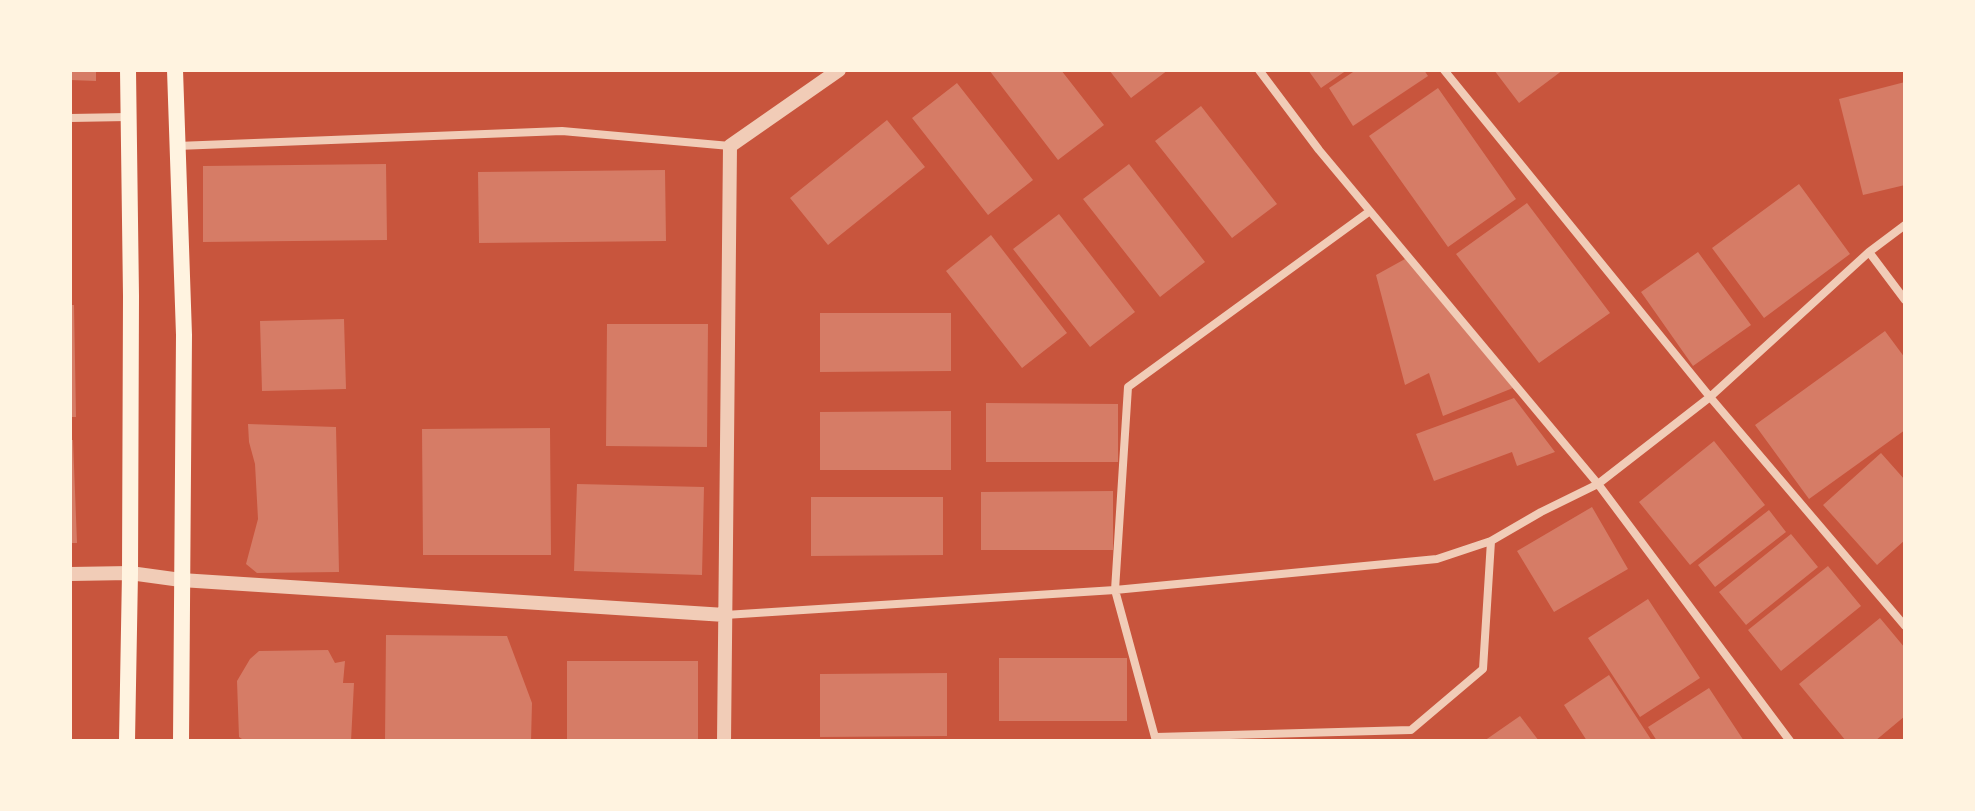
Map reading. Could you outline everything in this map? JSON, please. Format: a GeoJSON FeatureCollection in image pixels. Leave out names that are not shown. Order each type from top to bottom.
{"type":"FeatureCollection","features":[{"type":"Feature","properties":{"kind":"main road"},"geometry":{"type":"LineString","coordinates":[[127,741],[131,296],[128,70]]}},
{"type":"Feature","properties":{"kind":"main road"},"geometry":{"type":"LineString","coordinates":[[175,70],[184,335],[181,741]]}},
{"type":"Feature","properties":{"kind":"street"},"geometry":{"type":"LineString","coordinates":[[176,146],[562,131],[730,146],[839,70]]}},
{"type":"Feature","properties":{"kind":"street"},"geometry":{"type":"LineString","coordinates":[[1259,70],[1319,150],[1598,484],[1790,741]]}},
{"type":"Feature","properties":{"kind":"street"},"geometry":{"type":"LineString","coordinates":[[1444,70],[1710,397],[1905,626]]}},
{"type":"Feature","properties":{"kind":"street"},"geometry":{"type":"LineString","coordinates":[[70,118],[128,117]]}},
{"type":"Feature","properties":{"kind":"street"},"geometry":{"type":"LineString","coordinates":[[724,741],[730,146]]}},
{"type":"Feature","properties":{"kind":"street"},"geometry":{"type":"LineString","coordinates":[[1370,211],[1128,387],[1115,590],[1156,739],[1411,730],[1483,669],[1491,541]]}},
{"type":"Feature","properties":{"kind":"street"},"geometry":{"type":"LineString","coordinates":[[70,574],[130,573],[181,580],[725,615],[1115,590],[1437,559],[1491,541],[1598,484],[1710,397],[1869,252],[1905,225]]}},
{"type":"Feature","properties":{"kind":"street"},"geometry":{"type":"LineString","coordinates":[[1869,252],[1905,300]]}},
{"type":"Feature","properties":{"kind":"building"},"geometry":{"type":"Polygon","coordinates":[[[70,70],[96,70],[96,81],[70,80],[70,70]]]}},
{"type":"Feature","properties":{"kind":"building"},"geometry":{"type":"Polygon","coordinates":[[[989,70],[1061,70],[1104,125],[1058,160],[989,70]]]}},
{"type":"Feature","properties":{"kind":"building"},"geometry":{"type":"Polygon","coordinates":[[[1109,70],[1168,70],[1131,98],[1109,70]]]}},
{"type":"Feature","properties":{"kind":"building"},"geometry":{"type":"Polygon","coordinates":[[[1308,70],[1347,70],[1321,88],[1308,70]]]}},
{"type":"Feature","properties":{"kind":"building"},"geometry":{"type":"Polygon","coordinates":[[[1356,70],[1424,70],[1428,76],[1353,126],[1329,88],[1356,70]]]}},
{"type":"Feature","properties":{"kind":"building"},"geometry":{"type":"Polygon","coordinates":[[[1494,70],[1563,70],[1519,103],[1494,70]]]}},
{"type":"Feature","properties":{"kind":"building"},"geometry":{"type":"Polygon","coordinates":[[[1905,82],[1905,185],[1863,195],[1839,99],[1905,82]]]}},
{"type":"Feature","properties":{"kind":"building"},"geometry":{"type":"Polygon","coordinates":[[[957,83],[1033,180],[988,215],[912,118],[957,83]]]}},
{"type":"Feature","properties":{"kind":"building"},"geometry":{"type":"Polygon","coordinates":[[[1438,88],[1516,199],[1448,247],[1369,136],[1438,88]]]}},
{"type":"Feature","properties":{"kind":"building"},"geometry":{"type":"Polygon","coordinates":[[[1201,106],[1277,204],[1232,238],[1155,141],[1201,106]]]}},
{"type":"Feature","properties":{"kind":"building"},"geometry":{"type":"Polygon","coordinates":[[[887,120],[925,167],[828,245],[790,198],[887,120]]]}},
{"type":"Feature","properties":{"kind":"building"},"geometry":{"type":"Polygon","coordinates":[[[386,164],[387,240],[203,242],[203,166],[386,164]]]}},
{"type":"Feature","properties":{"kind":"building"},"geometry":{"type":"Polygon","coordinates":[[[1129,164],[1205,262],[1160,297],[1083,199],[1129,164]]]}},
{"type":"Feature","properties":{"kind":"building"},"geometry":{"type":"Polygon","coordinates":[[[665,170],[666,241],[479,243],[478,172],[665,170]]]}},
{"type":"Feature","properties":{"kind":"building"},"geometry":{"type":"Polygon","coordinates":[[[1799,184],[1850,254],[1764,318],[1712,248],[1799,184]]]}},
{"type":"Feature","properties":{"kind":"building"},"geometry":{"type":"Polygon","coordinates":[[[1527,203],[1610,313],[1539,363],[1456,254],[1527,203]]]}},
{"type":"Feature","properties":{"kind":"building"},"geometry":{"type":"Polygon","coordinates":[[[1059,214],[1135,312],[1090,347],[1013,249],[1059,214]]]}},
{"type":"Feature","properties":{"kind":"building"},"geometry":{"type":"Polygon","coordinates":[[[991,235],[1067,333],[1022,368],[946,271],[991,235]]]}},
{"type":"Feature","properties":{"kind":"building"},"geometry":{"type":"Polygon","coordinates":[[[1698,252],[1751,325],[1693,366],[1641,292],[1698,252]]]}},
{"type":"Feature","properties":{"kind":"building"},"geometry":{"type":"Polygon","coordinates":[[[1405,259],[1513,388],[1443,416],[1429,373],[1405,385],[1376,275],[1405,259]]]}},
{"type":"Feature","properties":{"kind":"building"},"geometry":{"type":"Polygon","coordinates":[[[70,305],[74,305],[76,417],[70,417],[70,305]]]}},
{"type":"Feature","properties":{"kind":"building"},"geometry":{"type":"Polygon","coordinates":[[[820,313],[951,313],[951,371],[820,372],[820,313]]]}},
{"type":"Feature","properties":{"kind":"building"},"geometry":{"type":"Polygon","coordinates":[[[344,319],[346,389],[262,391],[260,321],[344,319]]]}},
{"type":"Feature","properties":{"kind":"building"},"geometry":{"type":"Polygon","coordinates":[[[607,324],[708,324],[707,447],[606,446],[607,324]]]}},
{"type":"Feature","properties":{"kind":"building"},"geometry":{"type":"Polygon","coordinates":[[[1885,331],[1905,358],[1905,430],[1809,499],[1755,425],[1885,331]]]}},
{"type":"Feature","properties":{"kind":"building"},"geometry":{"type":"Polygon","coordinates":[[[1514,398],[1555,452],[1517,466],[1512,452],[1434,481],[1416,434],[1514,398]]]}},
{"type":"Feature","properties":{"kind":"building"},"geometry":{"type":"Polygon","coordinates":[[[986,403],[1118,404],[1118,462],[986,462],[986,403]]]}},
{"type":"Feature","properties":{"kind":"building"},"geometry":{"type":"Polygon","coordinates":[[[951,411],[951,470],[820,470],[820,412],[951,411]]]}},
{"type":"Feature","properties":{"kind":"building"},"geometry":{"type":"Polygon","coordinates":[[[248,424],[336,427],[339,572],[257,573],[246,564],[258,519],[255,464],[248,424]]]}},
{"type":"Feature","properties":{"kind":"building"},"geometry":{"type":"Polygon","coordinates":[[[550,428],[551,555],[423,555],[422,429],[550,428]]]}},
{"type":"Feature","properties":{"kind":"building"},"geometry":{"type":"Polygon","coordinates":[[[70,440],[73,440],[77,543],[70,543],[70,440]]]}},
{"type":"Feature","properties":{"kind":"building"},"geometry":{"type":"Polygon","coordinates":[[[1714,441],[1765,505],[1690,565],[1639,502],[1714,441]]]}},
{"type":"Feature","properties":{"kind":"building"},"geometry":{"type":"Polygon","coordinates":[[[1881,453],[1905,480],[1905,540],[1877,565],[1823,505],[1881,453]]]}},
{"type":"Feature","properties":{"kind":"building"},"geometry":{"type":"Polygon","coordinates":[[[577,484],[704,487],[702,575],[574,571],[577,484]]]}},
{"type":"Feature","properties":{"kind":"building"},"geometry":{"type":"Polygon","coordinates":[[[1113,491],[1113,550],[981,550],[981,492],[1113,491]]]}},
{"type":"Feature","properties":{"kind":"building"},"geometry":{"type":"Polygon","coordinates":[[[811,497],[943,497],[943,555],[811,556],[811,497]]]}},
{"type":"Feature","properties":{"kind":"building"},"geometry":{"type":"Polygon","coordinates":[[[1592,507],[1628,569],[1554,612],[1517,551],[1592,507]]]}},
{"type":"Feature","properties":{"kind":"building"},"geometry":{"type":"Polygon","coordinates":[[[1769,510],[1786,532],[1715,587],[1698,565],[1769,510]]]}},
{"type":"Feature","properties":{"kind":"building"},"geometry":{"type":"Polygon","coordinates":[[[1791,534],[1818,567],[1746,625],[1719,592],[1791,534]]]}},
{"type":"Feature","properties":{"kind":"building"},"geometry":{"type":"Polygon","coordinates":[[[1828,566],[1861,606],[1781,671],[1748,630],[1828,566]]]}},
{"type":"Feature","properties":{"kind":"building"},"geometry":{"type":"Polygon","coordinates":[[[1648,599],[1700,678],[1640,717],[1588,638],[1648,599]]]}},
{"type":"Feature","properties":{"kind":"building"},"geometry":{"type":"Polygon","coordinates":[[[1880,618],[1905,648],[1905,716],[1875,741],[1846,741],[1799,684],[1880,618]]]}},
{"type":"Feature","properties":{"kind":"building"},"geometry":{"type":"Polygon","coordinates":[[[386,635],[507,636],[532,703],[531,741],[385,741],[386,635]]]}},
{"type":"Feature","properties":{"kind":"building"},"geometry":{"type":"Polygon","coordinates":[[[328,650],[335,663],[345,661],[343,683],[354,683],[351,741],[245,741],[239,737],[237,681],[250,659],[259,651],[328,650]]]}},
{"type":"Feature","properties":{"kind":"building"},"geometry":{"type":"Polygon","coordinates":[[[999,658],[1127,658],[1127,721],[999,721],[999,658]]]}},
{"type":"Feature","properties":{"kind":"building"},"geometry":{"type":"Polygon","coordinates":[[[567,661],[698,661],[698,741],[567,741],[567,661]]]}},
{"type":"Feature","properties":{"kind":"building"},"geometry":{"type":"Polygon","coordinates":[[[947,673],[947,736],[820,737],[820,674],[947,673]]]}},
{"type":"Feature","properties":{"kind":"building"},"geometry":{"type":"Polygon","coordinates":[[[1609,675],[1652,741],[1587,741],[1564,705],[1609,675]]]}},
{"type":"Feature","properties":{"kind":"building"},"geometry":{"type":"Polygon","coordinates":[[[1709,688],[1744,741],[1657,741],[1648,727],[1709,688]]]}},
{"type":"Feature","properties":{"kind":"building"},"geometry":{"type":"Polygon","coordinates":[[[1520,716],[1539,741],[1484,741],[1520,716]]]}}]}
